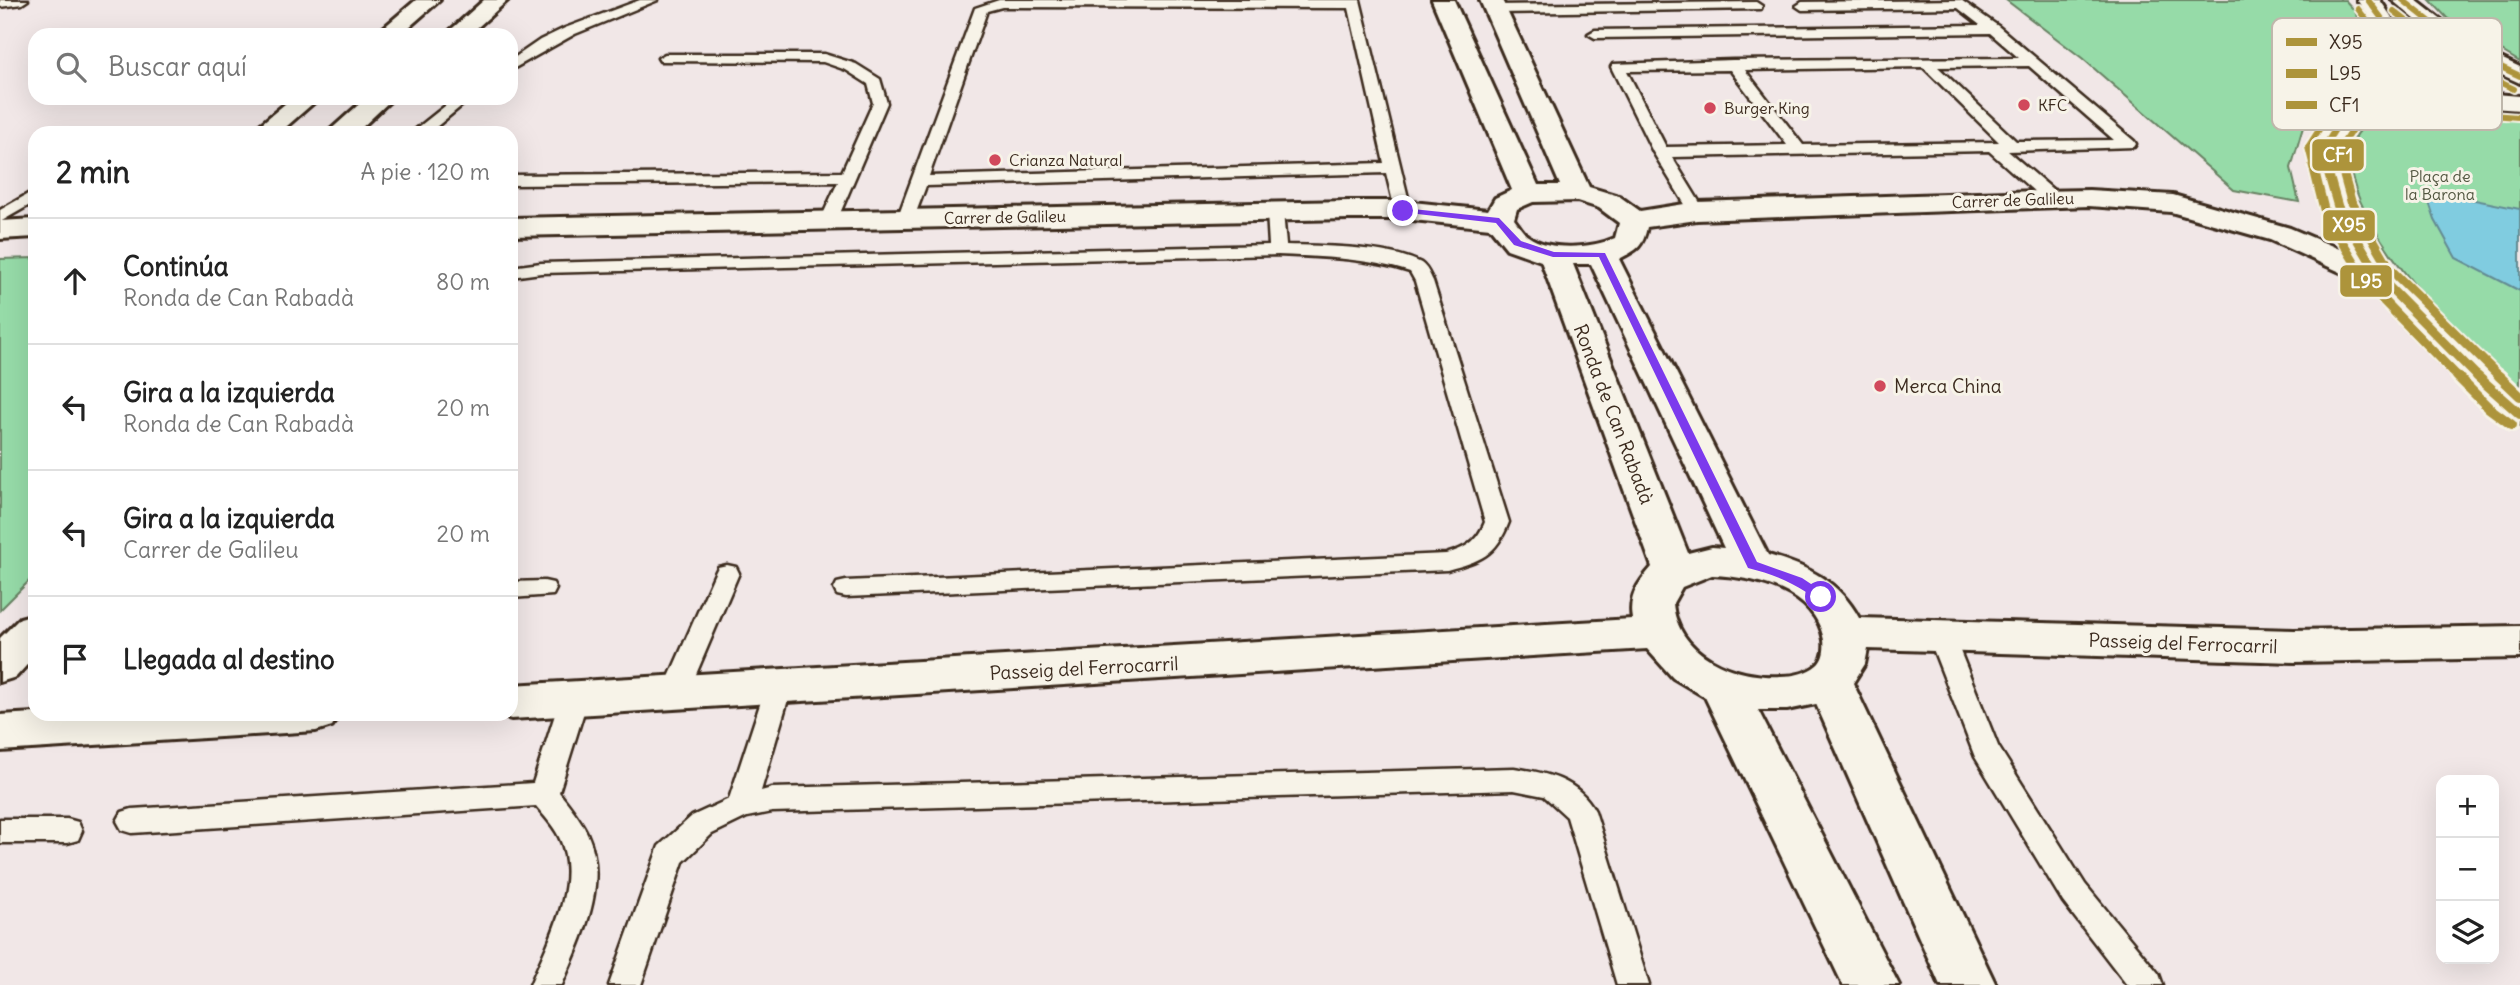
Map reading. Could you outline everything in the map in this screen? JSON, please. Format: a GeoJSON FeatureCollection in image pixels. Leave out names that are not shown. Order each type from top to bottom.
{"type":"FeatureCollection","features":[{"type":"Feature","properties":{"kind":"street"},"geometry":{"type":"LineString","coordinates":[[395,28],[429,0]]}},
{"type":"Feature","properties":{"kind":"street"},"geometry":{"type":"LineString","coordinates":[[464,28],[497,0]]}},
{"type":"Feature","properties":{"kind":"street"},"geometry":{"type":"LineString","coordinates":[[1443,0],[1528,194]]}},
{"type":"Feature","properties":{"kind":"street"},"geometry":{"type":"LineString","coordinates":[[2368,0],[2383,18]]}},
{"type":"Feature","properties":{"kind":"street"},"geometry":{"type":"LineString","coordinates":[[2403,0],[2426,18]]}},
{"type":"Feature","properties":{"kind":"street"},"geometry":{"type":"LineString","coordinates":[[1496,10],[1578,193]]}},
{"type":"Feature","properties":{"kind":"street"},"geometry":{"type":"LineString","coordinates":[[2502,68],[2520,76]]}},
{"type":"Feature","properties":{"kind":"street"},"geometry":{"type":"LineString","coordinates":[[2502,101],[2520,103]]}},
{"type":"Feature","properties":{"kind":"street"},"geometry":{"type":"LineString","coordinates":[[272,126],[298,105]]}},
{"type":"Feature","properties":{"kind":"street"},"geometry":{"type":"LineString","coordinates":[[348,126],[373,105]]}},
{"type":"Feature","properties":{"kind":"street"},"geometry":{"type":"LineString","coordinates":[[2335,130],[2322,150],[2338,207],[2380,278],[2443,344],[2499,398],[2520,414]]}},
{"type":"Feature","properties":{"kind":"street"},"geometry":{"type":"LineString","coordinates":[[1578,193],[1609,202],[1634,220],[1629,243],[1602,255],[1553,255],[1518,243],[1499,220],[1505,204],[1528,194],[1578,193]]}},
{"type":"Feature","properties":{"kind":"street","name":"Carrer de Galileu"},"geometry":{"type":"LineString","coordinates":[[1634,220],[1697,211],[2052,198],[2173,204],[2280,234],[2380,278]]}},
{"type":"Feature","properties":{"kind":"street","name":"Carrer de Galileu"},"geometry":{"type":"LineString","coordinates":[[518,228],[1275,212],[1403,211],[1499,220]]}},
{"type":"Feature","properties":{"kind":"street"},"geometry":{"type":"LineString","coordinates":[[0,230],[28,228]]}},
{"type":"Feature","properties":{"kind":"street","name":"Ronda de Can Rabadà"},"geometry":{"type":"LineString","coordinates":[[1553,255],[1675,573]]}},
{"type":"Feature","properties":{"kind":"street"},"geometry":{"type":"LineString","coordinates":[[1602,255],[1752,565]]}},
{"type":"Feature","properties":{"kind":"street"},"geometry":{"type":"LineString","coordinates":[[1712,561],[1752,565],[1770,569],[1798,581],[1821,597],[1840,618],[1848,642],[1844,663],[1829,681],[1803,692],[1770,695],[1735,689],[1701,675],[1674,656],[1657,634],[1651,612],[1655,593],[1666,578],[1686,567],[1712,561]]}},
{"type":"Feature","properties":{"kind":"street","name":"Passeig del Ferrocarril"},"geometry":{"type":"LineString","coordinates":[[1846,633],[2294,646],[2520,642]]}},
{"type":"Feature","properties":{"kind":"street","name":"Passeig del Ferrocarril"},"geometry":{"type":"LineString","coordinates":[[518,702],[1657,634]]}},
{"type":"Feature","properties":{"kind":"street"},"geometry":{"type":"LineString","coordinates":[[0,666],[28,636]]}},
{"type":"Feature","properties":{"kind":"street"},"geometry":{"type":"LineString","coordinates":[[1829,681],[1968,985]]}},
{"type":"Feature","properties":{"kind":"street"},"geometry":{"type":"LineString","coordinates":[[1722,684],[1871,985]]}},
{"type":"Feature","properties":{"kind":"street"},"geometry":{"type":"LineString","coordinates":[[0,733],[200,721]]}},
{"type":"Feature","properties":{"kind":"lane"},"geometry":{"type":"LineString","coordinates":[[0,3],[22,0]]}},
{"type":"Feature","properties":{"kind":"lane"},"geometry":{"type":"LineString","coordinates":[[518,61],[545,43],[570,31],[652,0]]}},
{"type":"Feature","properties":{"kind":"lane"},"geometry":{"type":"LineString","coordinates":[[905,219],[981,8],[1002,3],[1355,2],[1403,211]]}},
{"type":"Feature","properties":{"kind":"lane"},"geometry":{"type":"LineString","coordinates":[[1661,152],[2128,144],[1961,4],[1802,6]]}},
{"type":"Feature","properties":{"kind":"lane"},"geometry":{"type":"LineString","coordinates":[[1496,10],[1756,6]]}},
{"type":"Feature","properties":{"kind":"lane"},"geometry":{"type":"LineString","coordinates":[[1577,8],[1607,51],[1661,152],[1697,211]]}},
{"type":"Feature","properties":{"kind":"lane"},"geometry":{"type":"LineString","coordinates":[[1496,10],[1586,21]]}},
{"type":"Feature","properties":{"kind":"lane"},"geometry":{"type":"LineString","coordinates":[[1607,51],[1993,29]]}},
{"type":"Feature","properties":{"kind":"lane"},"geometry":{"type":"LineString","coordinates":[[1607,51],[1733,64],[2032,62]]}},
{"type":"Feature","properties":{"kind":"lane"},"geometry":{"type":"LineString","coordinates":[[665,58],[824,58],[851,67],[875,82],[880,103],[828,221]]}},
{"type":"Feature","properties":{"kind":"lane"},"geometry":{"type":"LineString","coordinates":[[1733,64],[1798,149]]}},
{"type":"Feature","properties":{"kind":"lane"},"geometry":{"type":"LineString","coordinates":[[1927,64],[2011,145]]}},
{"type":"Feature","properties":{"kind":"lane"},"geometry":{"type":"LineString","coordinates":[[428,126],[455,105]]}},
{"type":"Feature","properties":{"kind":"lane"},"geometry":{"type":"LineString","coordinates":[[1993,146],[2052,198]]}},
{"type":"Feature","properties":{"kind":"lane"},"geometry":{"type":"LineString","coordinates":[[920,181],[1393,168]]}},
{"type":"Feature","properties":{"kind":"lane"},"geometry":{"type":"LineString","coordinates":[[518,180],[847,177]]}},
{"type":"Feature","properties":{"kind":"lane"},"geometry":{"type":"LineString","coordinates":[[0,217],[28,199]]}},
{"type":"Feature","properties":{"kind":"lane"},"geometry":{"type":"LineString","coordinates":[[1275,212],[1278,250]]}},
{"type":"Feature","properties":{"kind":"lane"},"geometry":{"type":"LineString","coordinates":[[518,271],[541,268],[1278,250],[1368,256],[1417,268],[1424,281],[1497,522],[1490,542],[1475,554],[1447,562],[846,589]]}},
{"type":"Feature","properties":{"kind":"lane"},"geometry":{"type":"LineString","coordinates":[[675,693],[727,573]]}},
{"type":"Feature","properties":{"kind":"lane"},"geometry":{"type":"LineString","coordinates":[[518,590],[544,589]]}},
{"type":"Feature","properties":{"kind":"lane"},"geometry":{"type":"LineString","coordinates":[[1941,636],[1985,748],[2074,893],[2147,985]]}},
{"type":"Feature","properties":{"kind":"lane"},"geometry":{"type":"LineString","coordinates":[[741,807],[779,686]]}},
{"type":"Feature","properties":{"kind":"lane"},"geometry":{"type":"LineString","coordinates":[[544,794],[574,699]]}},
{"type":"Feature","properties":{"kind":"lane"},"geometry":{"type":"LineString","coordinates":[[625,985],[670,855],[702,825],[741,807],[772,800],[1514,779],[1552,786],[1580,811],[1633,985]]}},
{"type":"Feature","properties":{"kind":"lane"},"geometry":{"type":"LineString","coordinates":[[132,821],[544,794]]}},
{"type":"Feature","properties":{"kind":"lane"},"geometry":{"type":"LineString","coordinates":[[544,794],[574,835],[581,863],[577,908],[546,985]]}},
{"type":"Feature","properties":{"kind":"lane"},"geometry":{"type":"LineString","coordinates":[[0,831],[67,831]]}},
{"type":"Feature","properties":{"kind":"green space"},"geometry":{"type":"Polygon","coordinates":[[[2006,0],[2345,0],[2355,11],[2357,18],[2272,18],[2272,130],[2302,130],[2291,168],[2299,202],[2234,190],[2082,58],[2006,0]]]}},
{"type":"Feature","properties":{"kind":"green space"},"geometry":{"type":"Polygon","coordinates":[[[2430,0],[2520,0],[2520,62],[2502,51],[2502,18],[2447,18],[2430,0]]]}},
{"type":"Feature","properties":{"kind":"green space","name":"Plaça de la Barona"},"geometry":{"type":"Polygon","coordinates":[[[2502,109],[2520,111],[2520,388],[2490,366],[2471,347],[2418,289],[2391,254],[2369,218],[2354,184],[2351,153],[2361,130],[2502,130],[2502,109]]]}},
{"type":"Feature","properties":{"kind":"green space"},"geometry":{"type":"Polygon","coordinates":[[[28,258],[28,582],[0,610],[0,259],[28,258]]]}},
{"type":"Feature","properties":{"kind":"water"},"geometry":{"type":"Polygon","coordinates":[[[2425,190],[2520,209],[2520,291],[2456,258],[2435,220],[2425,190]]]}},
{"type":"Feature","properties":{"kind":"transit line","name":"X95"},"geometry":{"type":"LineString","coordinates":[[2368,0],[2382,18]]}},
{"type":"Feature","properties":{"kind":"transit line","name":"X95"},"geometry":{"type":"LineString","coordinates":[[2403,0],[2426,18]]}},
{"type":"Feature","properties":{"kind":"transit line","name":"L95"},"geometry":{"type":"LineString","coordinates":[[2358,9],[2365,18]]}},
{"type":"Feature","properties":{"kind":"transit line","name":"L95"},"geometry":{"type":"LineString","coordinates":[[2394,11],[2403,18]]}},
{"type":"Feature","properties":{"kind":"transit line","name":"X95"},"geometry":{"type":"LineString","coordinates":[[2502,68],[2520,76]]}},
{"type":"Feature","properties":{"kind":"transit line","name":"L95"},"geometry":{"type":"LineString","coordinates":[[2502,83],[2514,89]]}},
{"type":"Feature","properties":{"kind":"transit line","name":"CF1"},"geometry":{"type":"LineString","coordinates":[[2502,115],[2518,117]]}},
{"type":"Feature","properties":{"kind":"transit line","name":"L95"},"geometry":{"type":"LineString","coordinates":[[2319,130],[2308,147],[2325,213],[2369,286],[2489,408],[2512,425]]}},
{"type":"Feature","properties":{"kind":"transit line","name":"X95"},"geometry":{"type":"LineString","coordinates":[[2335,130],[2322,150],[2338,207],[2380,278],[2499,398],[2520,414]]}},
{"type":"Feature","properties":{"kind":"transit line","name":"CF1"},"geometry":{"type":"LineString","coordinates":[[2352,130],[2337,152],[2351,201],[2391,270],[2520,396]]}},
{"type":"Feature","properties":{"kind":"place","name":"KFC"},"geometry":{"type":"Point","coordinates":[2024,105]}},
{"type":"Feature","properties":{"kind":"place","name":"Burger King"},"geometry":{"type":"Point","coordinates":[1710,108]}},
{"type":"Feature","properties":{"kind":"place","name":"Crianza Natural"},"geometry":{"type":"Point","coordinates":[995,160]}},
{"type":"Feature","properties":{"kind":"place","name":"Merca China"},"geometry":{"type":"Point","coordinates":[1880,386]}},
{"type":"Feature","properties":{"kind":"route"},"geometry":{"type":"LineString","coordinates":[[1403,211],[1499,220],[1518,243],[1553,255],[1602,255],[1752,565],[1770,569],[1798,581],[1821,597]]}}]}
